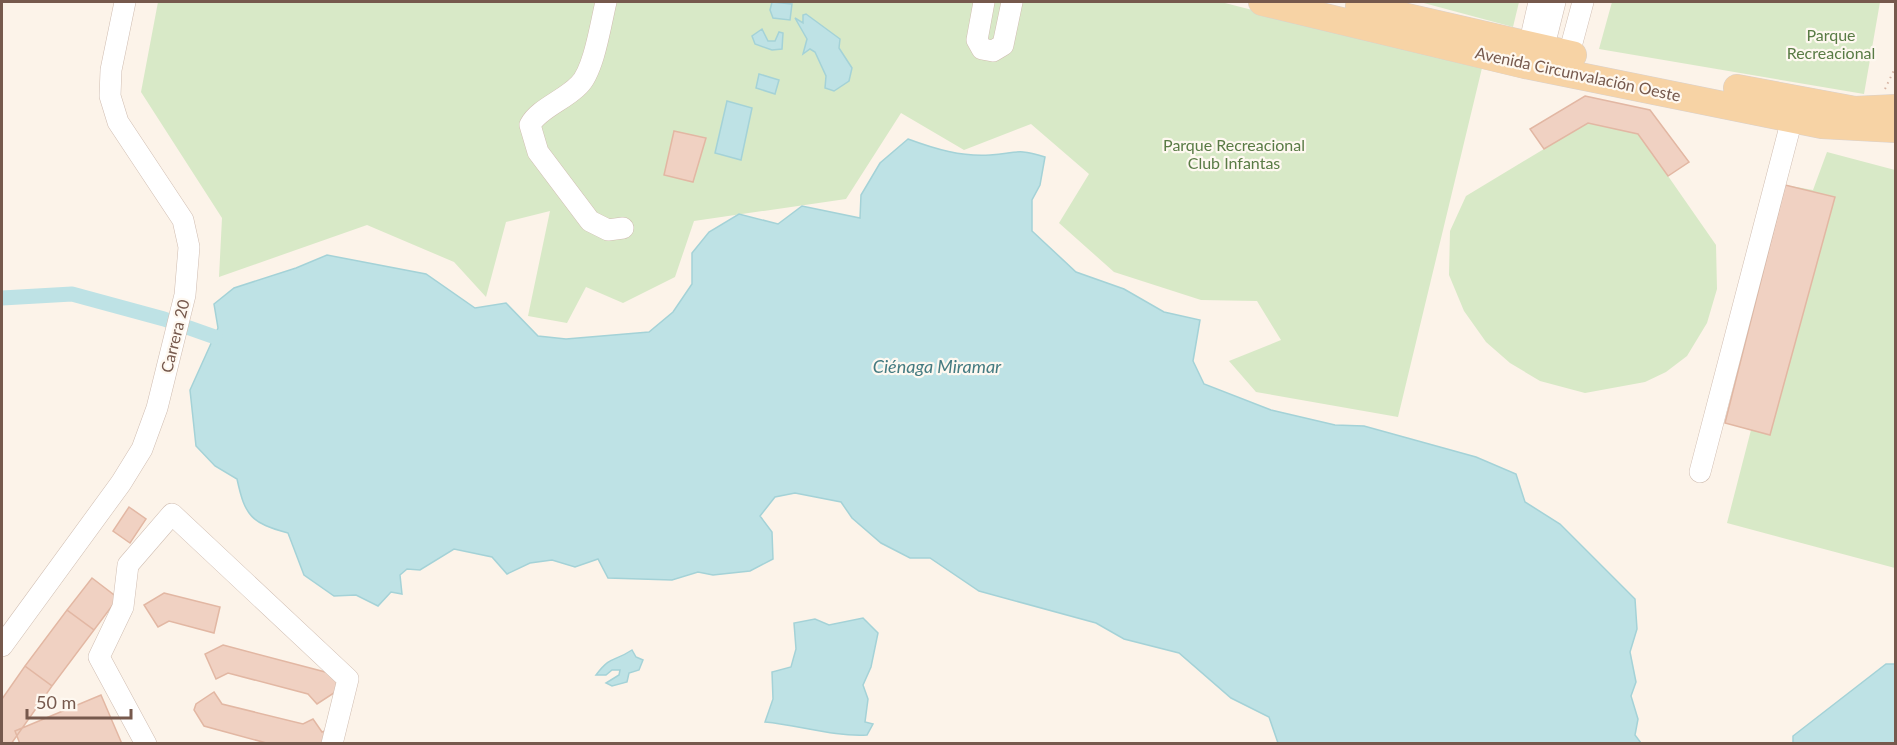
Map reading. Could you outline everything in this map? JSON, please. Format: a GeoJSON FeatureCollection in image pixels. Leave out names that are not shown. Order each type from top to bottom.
{"type":"FeatureCollection","features":[{"type":"Feature","properties":{"kind":"main road","name":"Avenida Circunvalación Oeste"},"geometry":{"type":"LineString","coordinates":[[1262,2],[1541,56],[1855,110],[1892,123]]}},
{"type":"Feature","properties":{"kind":"main road","name":"Avenida Circunvalación Oeste"},"geometry":{"type":"LineString","coordinates":[[1338,2],[1792,119],[1822,125],[1892,123]]}},
{"type":"Feature","properties":{"kind":"street","name":"Carrera 20"},"geometry":{"type":"LineString","coordinates":[[2,646],[121,483],[136,457],[157,408],[185,295],[189,247],[183,220],[118,122],[110,96],[111,70],[125,2]]}},
{"type":"Feature","properties":{"kind":"street"},"geometry":{"type":"LineString","coordinates":[[606,2],[594,52],[582,83],[561,101],[535,115],[530,125],[538,152],[590,221],[608,230],[623,228]]}},
{"type":"Feature","properties":{"kind":"street"},"geometry":{"type":"LineString","coordinates":[[984,2],[977,40],[982,49],[993,51],[1003,45],[1012,2]]}},
{"type":"Feature","properties":{"kind":"street"},"geometry":{"type":"LineString","coordinates":[[1539,2],[1541,56]]}},
{"type":"Feature","properties":{"kind":"street"},"geometry":{"type":"LineString","coordinates":[[1541,56],[1555,2]]}},
{"type":"Feature","properties":{"kind":"street"},"geometry":{"type":"LineString","coordinates":[[1541,56],[1583,2]]}},
{"type":"Feature","properties":{"kind":"street"},"geometry":{"type":"LineString","coordinates":[[1700,472],[1792,119]]}},
{"type":"Feature","properties":{"kind":"street"},"geometry":{"type":"LineString","coordinates":[[146,744],[99,657],[123,607],[128,565],[172,514],[348,679],[332,744]]}},
{"type":"Feature","properties":{"kind":"green space","name":"Parque Recreacional Club Infantas"},"geometry":{"type":"Polygon","coordinates":[[[158,2],[1221,2],[1482,68],[1398,417],[1256,392],[1229,361],[1281,340],[1257,301],[1201,300],[1114,272],[1059,223],[1089,174],[1031,124],[964,150],[901,113],[846,199],[694,221],[675,277],[623,303],[586,287],[567,323],[528,316],[550,211],[506,222],[486,297],[454,262],[367,225],[219,277],[222,218],[141,92],[158,2]]]}},
{"type":"Feature","properties":{"kind":"green space"},"geometry":{"type":"Polygon","coordinates":[[[1420,2],[1519,2],[1513,27],[1420,2]]]}},
{"type":"Feature","properties":{"kind":"green space","name":"Parque Recreacional"},"geometry":{"type":"Polygon","coordinates":[[[1612,2],[1880,2],[1864,94],[1599,49],[1612,2]]]}},
{"type":"Feature","properties":{"kind":"green space"},"geometry":{"type":"Polygon","coordinates":[[[1585,96],[1650,110],[1689,162],[1668,176],[1716,245],[1717,289],[1707,323],[1687,356],[1666,372],[1645,382],[1585,393],[1540,381],[1510,363],[1486,342],[1464,311],[1449,275],[1450,231],[1466,196],[1544,149],[1530,129],[1585,96]]]}},
{"type":"Feature","properties":{"kind":"green space"},"geometry":{"type":"Polygon","coordinates":[[[1827,152],[1895,170],[1895,568],[1727,523],[1751,430],[1725,423],[1779,200],[1785,185],[1813,190],[1827,152]]]}},
{"type":"Feature","properties":{"kind":"water"},"geometry":{"type":"Polygon","coordinates":[[[772,2],[792,4],[790,20],[773,18],[770,10],[772,2]]]}},
{"type":"Feature","properties":{"kind":"water"},"geometry":{"type":"Polygon","coordinates":[[[806,14],[840,39],[839,48],[852,68],[849,81],[834,91],[825,88],[826,76],[815,52],[810,49],[803,54],[807,39],[795,18],[803,23],[803,15],[806,14]]]}},
{"type":"Feature","properties":{"kind":"water"},"geometry":{"type":"Polygon","coordinates":[[[762,29],[768,41],[775,41],[779,32],[783,33],[782,49],[772,50],[755,44],[752,36],[762,29]]]}},
{"type":"Feature","properties":{"kind":"water"},"geometry":{"type":"Polygon","coordinates":[[[759,74],[779,80],[775,94],[756,88],[759,74]]]}},
{"type":"Feature","properties":{"kind":"water"},"geometry":{"type":"Polygon","coordinates":[[[727,101],[752,108],[741,160],[715,153],[727,101]]]}},
{"type":"Feature","properties":{"kind":"water","name":"Ciénaga Miramar"},"geometry":{"type":"Polygon","coordinates":[[[908,139],[959,153],[990,155],[1022,152],[1045,157],[1040,185],[1032,200],[1032,231],[1076,272],[1124,289],[1164,312],[1200,320],[1193,361],[1204,384],[1271,410],[1335,425],[1364,426],[1476,457],[1516,474],[1525,502],[1560,524],[1635,599],[1637,629],[1630,652],[1636,682],[1631,696],[1638,719],[1635,735],[1641,743],[1278,743],[1269,717],[1231,698],[1179,653],[1124,639],[1096,623],[979,591],[930,558],[910,558],[881,543],[852,518],[841,502],[795,493],[775,497],[760,516],[772,532],[773,559],[750,571],[713,575],[698,572],[672,580],[608,578],[598,559],[575,567],[552,560],[530,563],[507,574],[492,557],[454,549],[420,570],[407,569],[400,575],[402,594],[391,592],[378,606],[356,595],[334,596],[304,575],[288,533],[266,526],[252,516],[243,502],[237,479],[215,466],[196,446],[190,390],[218,328],[214,304],[234,288],[296,268],[327,255],[426,274],[475,308],[506,303],[538,336],[566,339],[649,332],[673,312],[692,284],[692,253],[709,232],[739,214],[778,224],[802,206],[860,218],[861,195],[880,163],[908,139]]]}},
{"type":"Feature","properties":{"kind":"water"},"geometry":{"type":"Polygon","coordinates":[[[863,618],[878,633],[871,667],[863,685],[868,699],[865,722],[873,724],[867,735],[829,733],[765,722],[773,699],[772,672],[791,667],[796,649],[794,623],[815,619],[829,625],[863,618]]]}},
{"type":"Feature","properties":{"kind":"water"},"geometry":{"type":"Polygon","coordinates":[[[632,650],[636,657],[643,660],[639,670],[629,673],[627,682],[612,686],[606,683],[619,675],[620,670],[612,670],[606,675],[596,675],[609,661],[632,650]]]}},
{"type":"Feature","properties":{"kind":"water"},"geometry":{"type":"Polygon","coordinates":[[[1886,664],[1895,664],[1895,743],[1793,743],[1793,736],[1886,664]]]}},
{"type":"Feature","properties":{"kind":"building"},"geometry":{"type":"Polygon","coordinates":[[[1585,96],[1650,110],[1689,162],[1668,176],[1638,134],[1588,123],[1544,149],[1530,129],[1585,96]]]}},
{"type":"Feature","properties":{"kind":"building"},"geometry":{"type":"Polygon","coordinates":[[[674,131],[706,138],[693,182],[664,175],[674,131]]]}},
{"type":"Feature","properties":{"kind":"building"},"geometry":{"type":"Polygon","coordinates":[[[1785,185],[1835,197],[1770,435],[1725,423],[1785,185]]]}},
{"type":"Feature","properties":{"kind":"building"},"geometry":{"type":"Polygon","coordinates":[[[129,507],[146,519],[130,543],[113,531],[129,507]]]}},
{"type":"Feature","properties":{"kind":"building"},"geometry":{"type":"Polygon","coordinates":[[[92,578],[118,598],[94,630],[67,610],[92,578]]]}},
{"type":"Feature","properties":{"kind":"building"},"geometry":{"type":"Polygon","coordinates":[[[164,593],[220,607],[214,633],[169,621],[158,627],[144,605],[164,593]]]}},
{"type":"Feature","properties":{"kind":"building"},"geometry":{"type":"Polygon","coordinates":[[[67,610],[94,630],[52,686],[25,666],[67,610]]]}},
{"type":"Feature","properties":{"kind":"building"},"geometry":{"type":"Polygon","coordinates":[[[223,645],[329,673],[339,684],[337,691],[317,704],[308,694],[228,673],[216,679],[205,654],[223,645]]]}},
{"type":"Feature","properties":{"kind":"building"},"geometry":{"type":"Polygon","coordinates":[[[25,666],[52,686],[11,744],[2,744],[2,699],[25,666]]]}},
{"type":"Feature","properties":{"kind":"building"},"geometry":{"type":"Polygon","coordinates":[[[214,692],[222,704],[303,724],[313,719],[322,732],[327,730],[323,744],[270,744],[204,726],[194,710],[196,704],[214,692]]]}},
{"type":"Feature","properties":{"kind":"building"},"geometry":{"type":"Polygon","coordinates":[[[101,695],[122,744],[20,744],[15,731],[101,695]]]}},
{"type":"Feature","properties":{"kind":"waterway"},"geometry":{"type":"LineString","coordinates":[[2,298],[72,294],[164,319],[215,337]]}}]}
